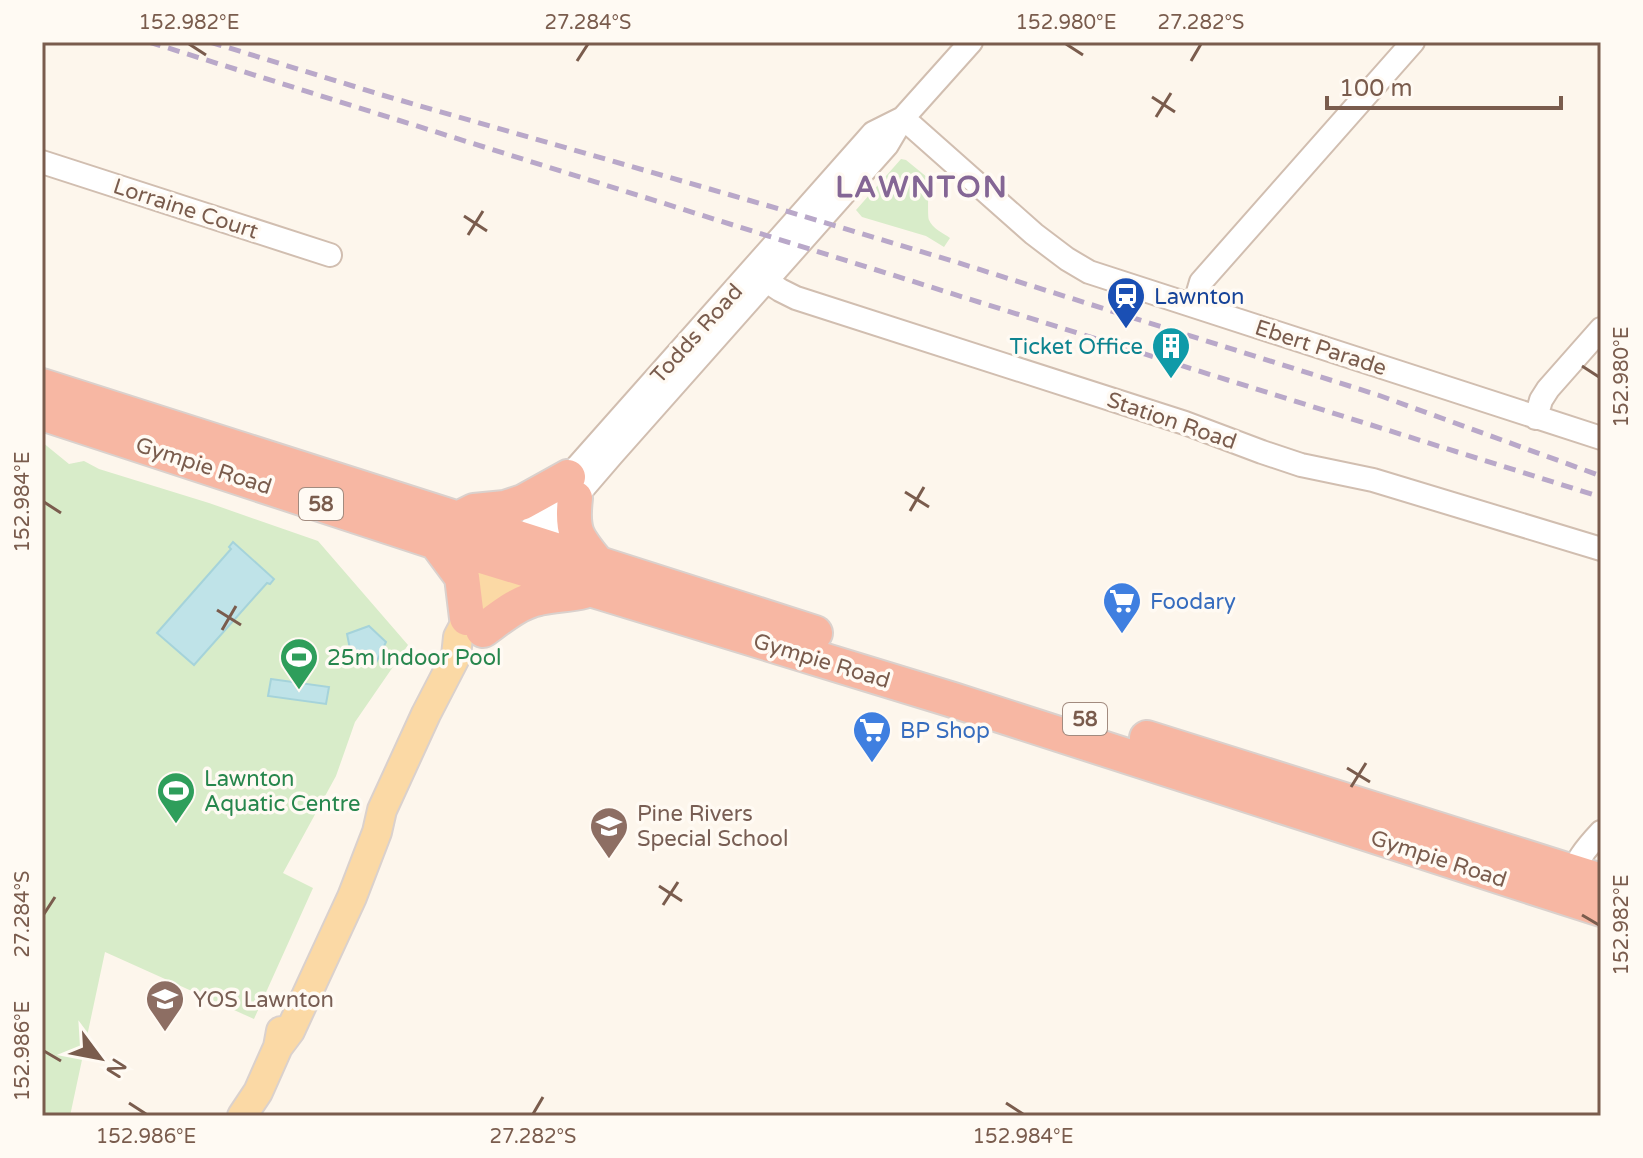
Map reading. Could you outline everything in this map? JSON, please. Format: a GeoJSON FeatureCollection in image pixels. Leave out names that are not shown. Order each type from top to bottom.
{"type":"FeatureCollection","features":[{"type":"Feature","properties":{"kind":"highway","name":"Gympie Road"},"geometry":{"type":"LineString","coordinates":[[42,386],[447,530]]}},
{"type":"Feature","properties":{"kind":"highway","name":"Gympie Road"},"geometry":{"type":"LineString","coordinates":[[42,413],[447,530],[1580,884],[1601,909]]}},
{"type":"Feature","properties":{"kind":"highway"},"geometry":{"type":"LineString","coordinates":[[571,488],[575,531],[595,577],[567,596],[530,600],[475,624],[447,530],[474,511],[505,508],[571,488]]}},
{"type":"Feature","properties":{"kind":"main road"},"geometry":{"type":"LineString","coordinates":[[242,1116],[256,1104],[324,916],[366,827],[382,810],[456,656],[458,637],[475,624],[485,586],[522,554]]}},
{"type":"Feature","properties":{"kind":"street","name":"Todds Road"},"geometry":{"type":"LineString","coordinates":[[522,554],[556,496],[571,488],[758,276],[873,133],[903,118],[971,42]]}},
{"type":"Feature","properties":{"kind":"street"},"geometry":{"type":"LineString","coordinates":[[1194,306],[1202,281],[1413,42]]}},
{"type":"Feature","properties":{"kind":"street","name":"Ebert Parade"},"geometry":{"type":"LineString","coordinates":[[903,118],[1034,234],[1067,259],[1102,277],[1601,438]]}},
{"type":"Feature","properties":{"kind":"street","name":"Lorraine Court"},"geometry":{"type":"LineString","coordinates":[[42,162],[330,255]]}},
{"type":"Feature","properties":{"kind":"street","name":"Station Road"},"geometry":{"type":"LineString","coordinates":[[758,276],[796,298],[1175,420],[1301,465],[1373,480],[1601,549]]}},
{"type":"Feature","properties":{"kind":"street"},"geometry":{"type":"LineString","coordinates":[[1536,418],[1548,389],[1601,329]]}},
{"type":"Feature","properties":{"kind":"street"},"geometry":{"type":"LineString","coordinates":[[1580,884],[1578,859],[1601,832]]}},
{"type":"Feature","properties":{"kind":"green space"},"geometry":{"type":"Polygon","coordinates":[[[901,159],[928,178],[929,220],[950,238],[944,247],[926,236],[862,217],[856,210],[901,159]]]}},
{"type":"Feature","properties":{"kind":"green space","name":"Lawnton Aquatic Centre"},"geometry":{"type":"Polygon","coordinates":[[[42,442],[69,464],[84,461],[99,469],[318,541],[408,645],[355,722],[336,776],[283,873],[313,888],[254,1019],[105,952],[70,1116],[42,1116],[42,442]]]}},
{"type":"Feature","properties":{"kind":"water"},"geometry":{"type":"Polygon","coordinates":[[[233,542],[274,579],[267,583],[194,665],[157,633],[231,549],[229,547],[233,542]]]}},
{"type":"Feature","properties":{"kind":"water"},"geometry":{"type":"Polygon","coordinates":[[[369,626],[386,642],[375,665],[351,654],[347,634],[369,626]]]}},
{"type":"Feature","properties":{"kind":"water","name":"25m Indoor Pool"},"geometry":{"type":"Polygon","coordinates":[[[271,679],[329,687],[326,704],[268,696],[271,679]]]}},
{"type":"Feature","properties":{"kind":"railway"},"geometry":{"type":"LineString","coordinates":[[149,42],[1601,497]]}},
{"type":"Feature","properties":{"kind":"railway"},"geometry":{"type":"LineString","coordinates":[[210,42],[956,262],[1378,395],[1601,476]]}},
{"type":"Feature","properties":{"kind":"place","name":"Lawnton"},"geometry":{"type":"Point","coordinates":[1126,330]}},
{"type":"Feature","properties":{"kind":"place","name":"Ticket Office"},"geometry":{"type":"Point","coordinates":[1171,380]}},
{"type":"Feature","properties":{"kind":"place","name":"Foodary"},"geometry":{"type":"Point","coordinates":[1122,635]}},
{"type":"Feature","properties":{"kind":"place","name":"25m Indoor Pool"},"geometry":{"type":"Point","coordinates":[299,691]}},
{"type":"Feature","properties":{"kind":"place","name":"BP Shop"},"geometry":{"type":"Point","coordinates":[872,764]}},
{"type":"Feature","properties":{"kind":"place","name":"Lawnton Aquatic Centre"},"geometry":{"type":"Point","coordinates":[176,825]}},
{"type":"Feature","properties":{"kind":"place","name":"Pine Rivers Special School"},"geometry":{"type":"Point","coordinates":[609,860]}},
{"type":"Feature","properties":{"kind":"place","name":"YOS Lawnton"},"geometry":{"type":"Point","coordinates":[165,1033]}},
{"type":"Feature","properties":{"kind":"district","name":"LAWNTON"},"geometry":{"type":"Point","coordinates":[922,187]}}]}
